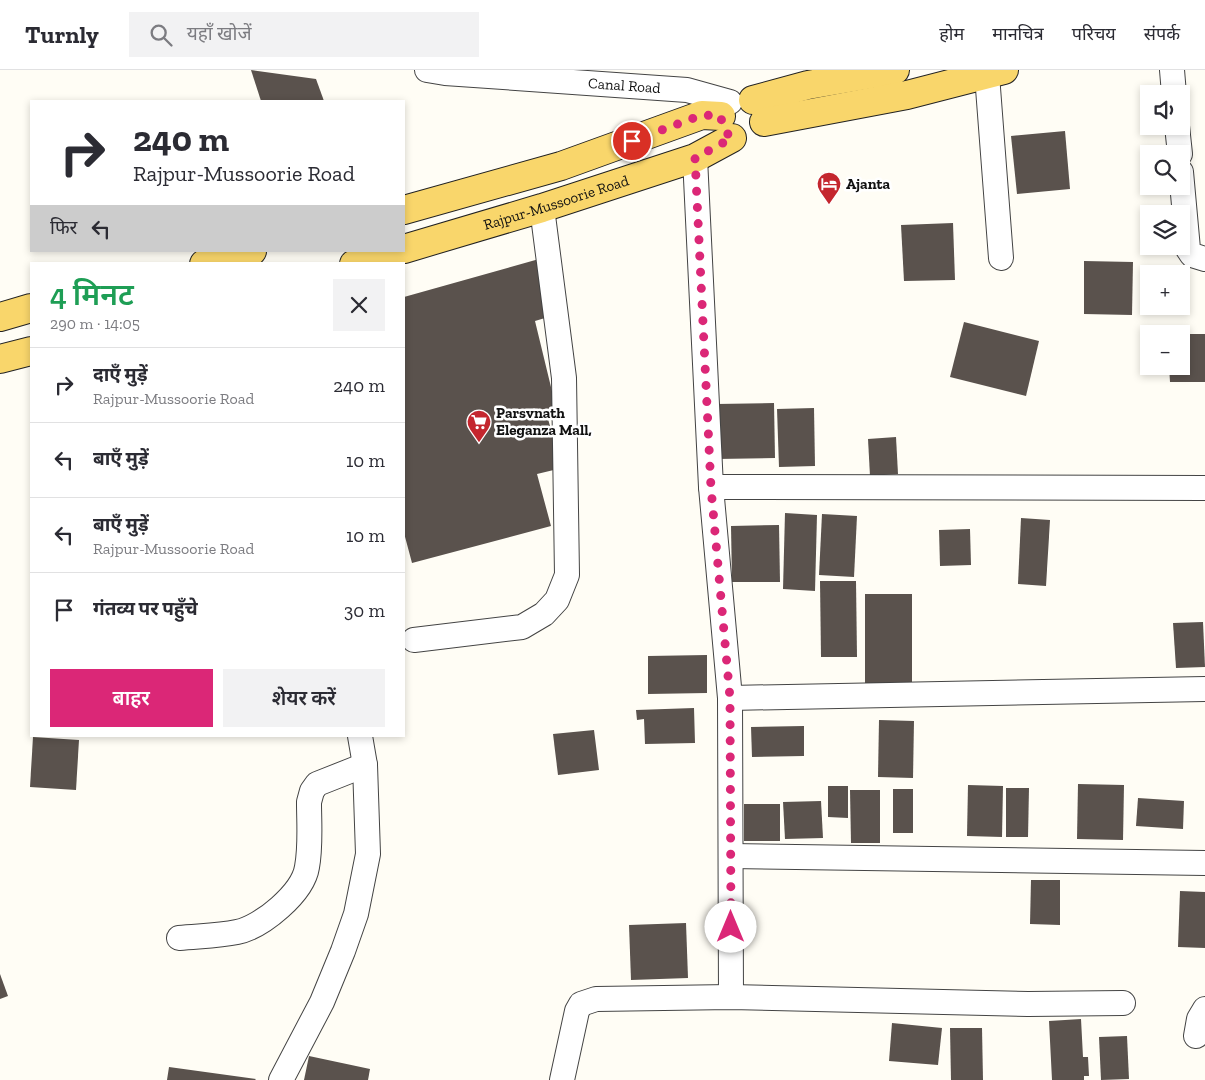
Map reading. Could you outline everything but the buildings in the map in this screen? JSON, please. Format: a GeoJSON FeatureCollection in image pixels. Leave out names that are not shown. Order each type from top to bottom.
{"type":"FeatureCollection","features":[{"type":"Feature","properties":{"kind":"main road","name":"Rajpur-Mussoorie Road"},"geometry":{"type":"LineString","coordinates":[[405,249],[542,208],[695,158],[740,116],[808,78],[895,70]]}},
{"type":"Feature","properties":{"kind":"main road","name":"Rajpur-Mussoorie Road"},"geometry":{"type":"LineString","coordinates":[[405,210],[561,166],[702,115],[740,116],[907,95],[995,72]]}},
{"type":"Feature","properties":{"kind":"main road"},"geometry":{"type":"LineString","coordinates":[[211,262],[248,252]]}},
{"type":"Feature","properties":{"kind":"main road"},"geometry":{"type":"LineString","coordinates":[[360,262],[393,252]]}},
{"type":"Feature","properties":{"kind":"main road"},"geometry":{"type":"LineString","coordinates":[[0,316],[30,308]]}},
{"type":"Feature","properties":{"kind":"main road"},"geometry":{"type":"LineString","coordinates":[[0,359],[30,351]]}},
{"type":"Feature","properties":{"kind":"street"},"geometry":{"type":"LineString","coordinates":[[1172,70],[1173,85]]}},
{"type":"Feature","properties":{"kind":"street","name":"Canal Road"},"geometry":{"type":"LineString","coordinates":[[439,71],[687,90],[740,116]]}},
{"type":"Feature","properties":{"kind":"street"},"geometry":{"type":"LineString","coordinates":[[995,72],[1001,258]]}},
{"type":"Feature","properties":{"kind":"street"},"geometry":{"type":"LineString","coordinates":[[695,158],[711,488],[730,698],[731,997]]}},
{"type":"Feature","properties":{"kind":"street"},"geometry":{"type":"LineString","coordinates":[[1183,195],[1188,249],[1192,255],[1205,259]]}},
{"type":"Feature","properties":{"kind":"street"},"geometry":{"type":"LineString","coordinates":[[414,640],[522,627],[544,614],[557,600],[567,575],[564,378],[542,208]]}},
{"type":"Feature","properties":{"kind":"street"},"geometry":{"type":"LineString","coordinates":[[711,488],[1205,488]]}},
{"type":"Feature","properties":{"kind":"street"},"geometry":{"type":"LineString","coordinates":[[730,698],[1205,689]]}},
{"type":"Feature","properties":{"kind":"street"},"geometry":{"type":"LineString","coordinates":[[281,1080],[322,1002],[356,914],[368,854],[365,765],[360,737]]}},
{"type":"Feature","properties":{"kind":"street"},"geometry":{"type":"LineString","coordinates":[[179,938],[237,932],[257,923],[286,902],[301,884],[307,868],[312,791],[317,784],[365,765]]}},
{"type":"Feature","properties":{"kind":"street"},"geometry":{"type":"LineString","coordinates":[[731,856],[1205,863]]}},
{"type":"Feature","properties":{"kind":"street"},"geometry":{"type":"LineString","coordinates":[[562,1080],[577,1010],[587,1000],[609,998],[731,997],[1028,1004],[1123,1003]]}},
{"type":"Feature","properties":{"kind":"street"},"geometry":{"type":"LineString","coordinates":[[1196,1036],[1199,1018],[1205,1010]]}},
{"type":"Feature","properties":{"kind":"place","name":"Ajanta"},"geometry":{"type":"Point","coordinates":[829,205]}},
{"type":"Feature","properties":{"kind":"place","name":"Parsvnath Eleganza Mall,"},"geometry":{"type":"Point","coordinates":[479,443]}},
{"type":"Feature","properties":{"kind":"route"},"geometry":{"type":"LineString","coordinates":[[632,141],[702,115],[721,116],[726,132],[732,138],[695,158],[711,488],[730,698],[731,927]]}}]}
